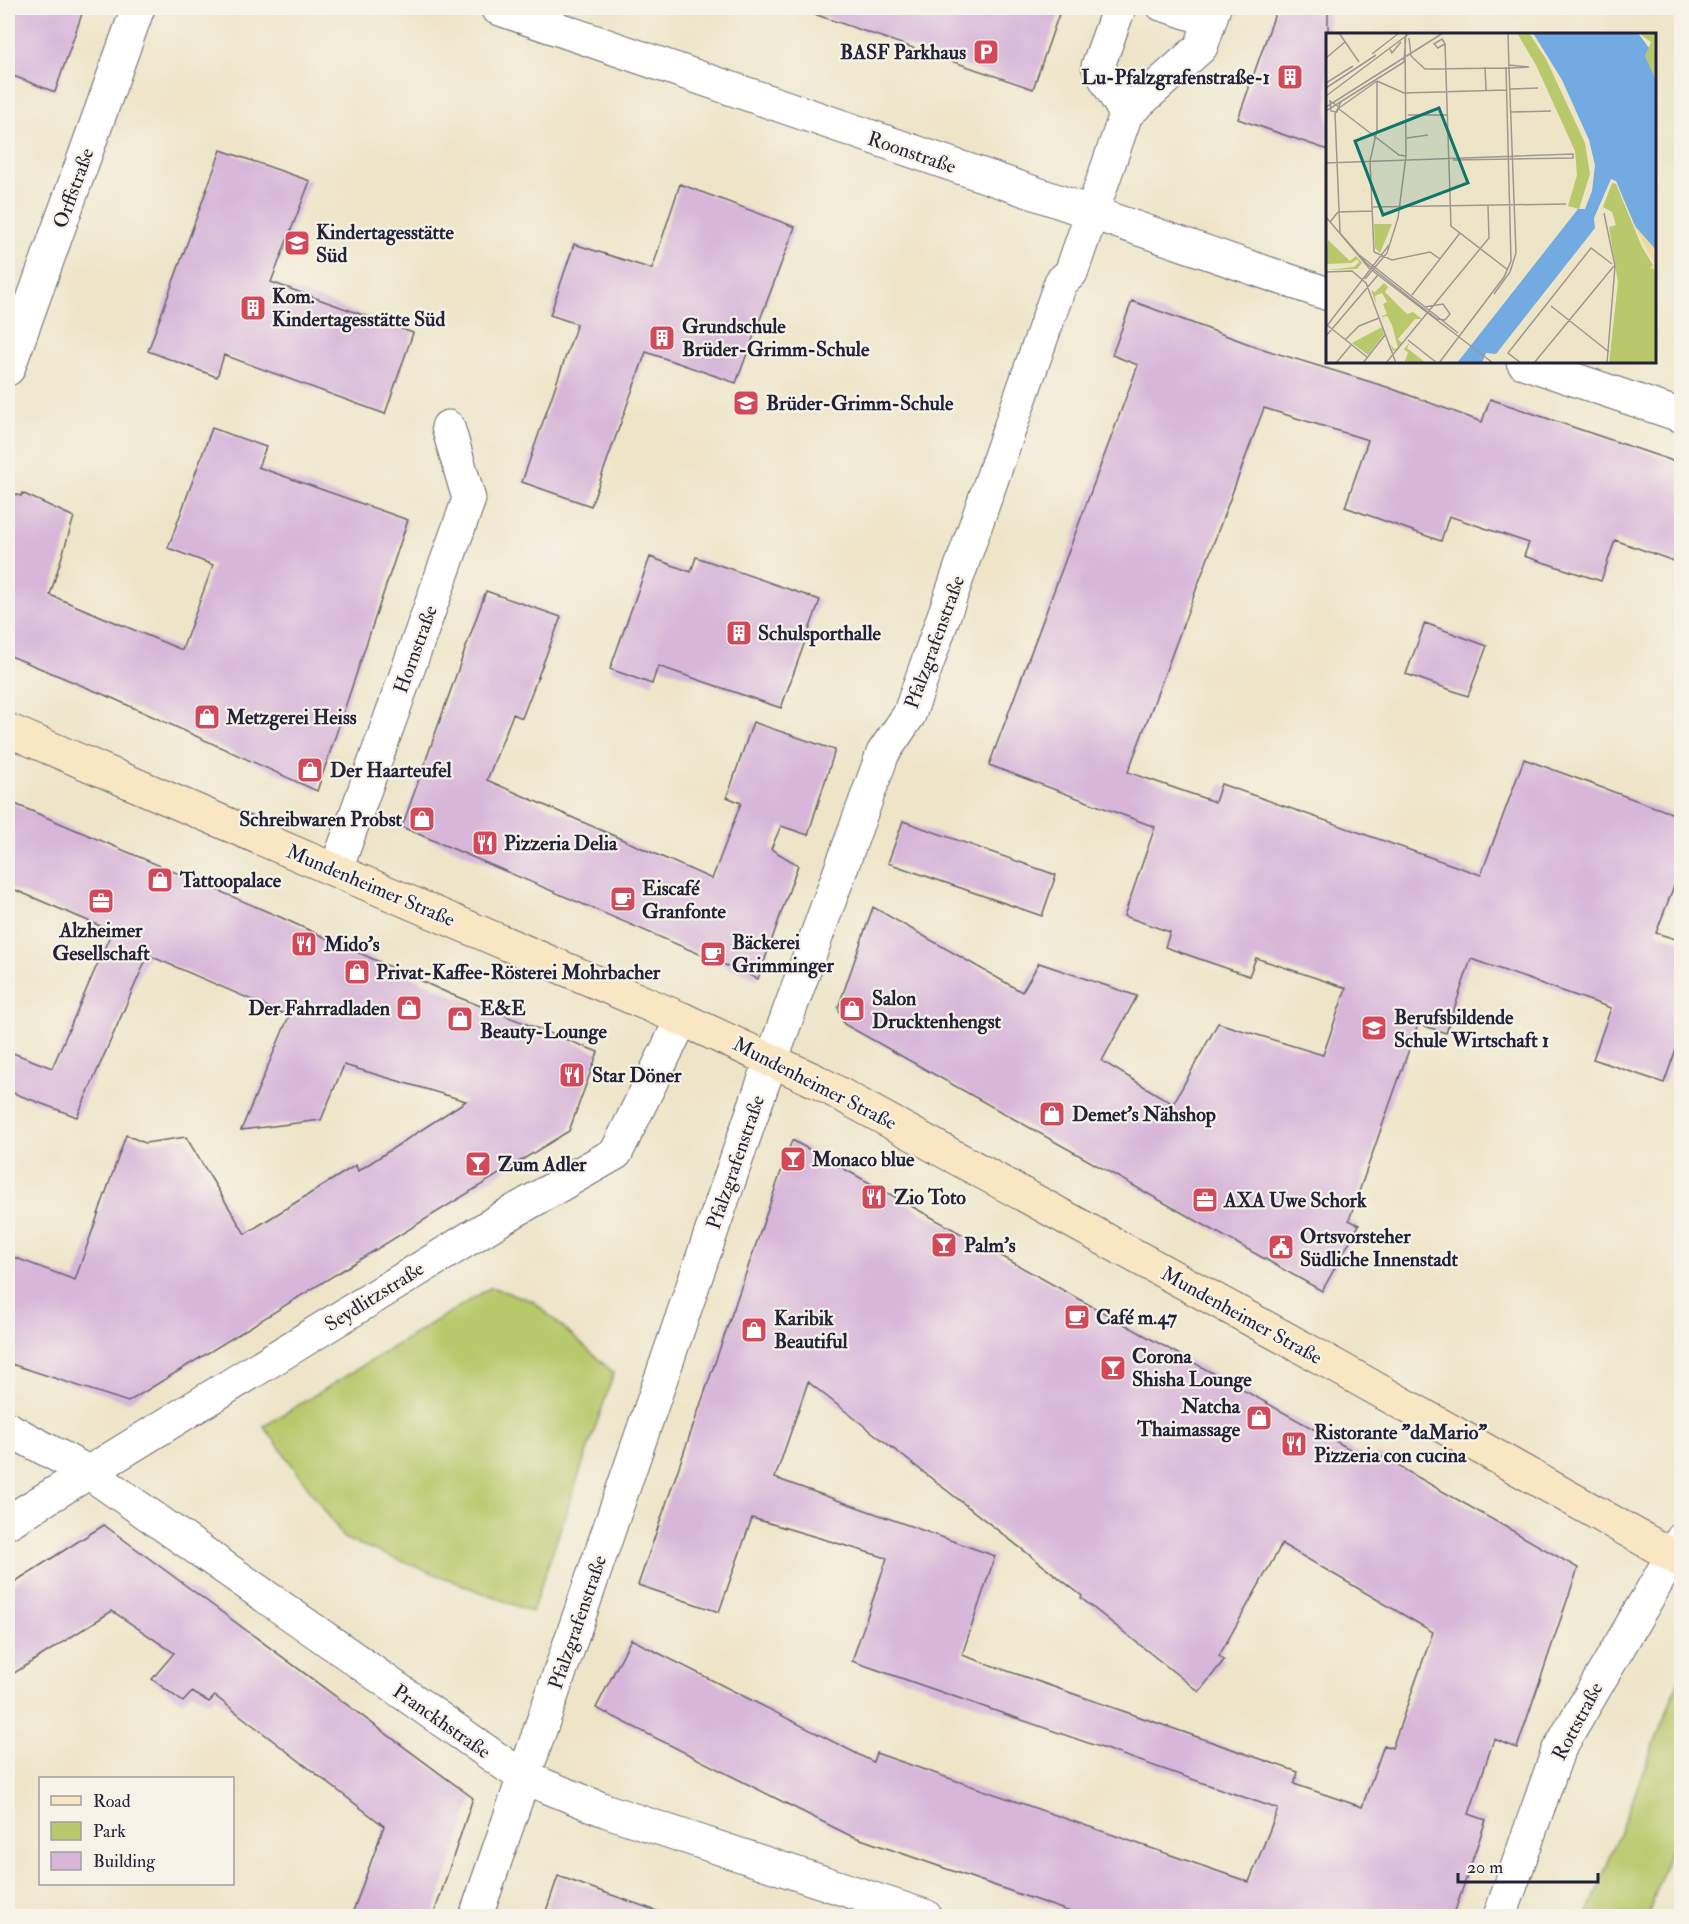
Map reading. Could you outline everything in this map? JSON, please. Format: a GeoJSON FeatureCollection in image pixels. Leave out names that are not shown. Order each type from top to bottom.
{"type":"FeatureCollection","features":[{"type":"Feature","properties":{"kind":"street","name":"Orffstraße"},"geometry":{"type":"LineString","coordinates":[[8,369],[138,8]]}},
{"type":"Feature","properties":{"kind":"street","name":"Roonstraße"},"geometry":{"type":"LineString","coordinates":[[496,8],[1326,293]]}},
{"type":"Feature","properties":{"kind":"street"},"geometry":{"type":"LineString","coordinates":[[1119,8],[1098,66],[1126,114]]}},
{"type":"Feature","properties":{"kind":"street","name":"Pfalzgrafenstraße"},"geometry":{"type":"LineString","coordinates":[[476,1917],[771,1059],[883,753],[909,715],[1061,282],[1071,273],[1126,114],[1201,47],[1212,16]]}},
{"type":"Feature","properties":{"kind":"street"},"geometry":{"type":"LineString","coordinates":[[1526,363],[1682,416]]}},
{"type":"Feature","properties":{"kind":"street","name":"Hornstraße"},"geometry":{"type":"LineString","coordinates":[[336,870],[470,498],[448,427]]}},
{"type":"Feature","properties":{"kind":"street","name":"Mundenheimer Straße"},"geometry":{"type":"LineString","coordinates":[[8,730],[682,1019],[839,1092],[1678,1552]]}},
{"type":"Feature","properties":{"kind":"street","name":"Seydlitzstraße"},"geometry":{"type":"LineString","coordinates":[[8,1522],[504,1217],[616,1153],[682,1019]]}},
{"type":"Feature","properties":{"kind":"street","name":"Pranckhstraße"},"geometry":{"type":"LineString","coordinates":[[8,1429],[88,1472],[523,1777],[607,1811],[925,1917]]}},
{"type":"Feature","properties":{"kind":"street","name":"Rottstraße"},"geometry":{"type":"LineString","coordinates":[[1500,1917],[1558,1751],[1678,1552]]}},
{"type":"Feature","properties":{"kind":"lane"},"geometry":{"type":"LineString","coordinates":[[1159,8],[1212,16]]}},
{"type":"Feature","properties":{"kind":"green space"},"geometry":{"type":"Polygon","coordinates":[[[491,1287],[533,1301],[614,1373],[532,1612],[345,1539],[264,1426],[491,1287]]]}},
{"type":"Feature","properties":{"kind":"green space"},"geometry":{"type":"Polygon","coordinates":[[[1681,1675],[1681,1816],[1648,1916],[1587,1916],[1681,1675]]]}},
{"type":"Feature","properties":{"kind":"building"},"geometry":{"type":"Polygon","coordinates":[[[8,8],[84,8],[55,92],[8,74],[8,8]]]}},
{"type":"Feature","properties":{"kind":"building","name":"BASF Parkhaus"},"geometry":{"type":"Polygon","coordinates":[[[815,8],[1061,8],[1033,89],[814,14],[815,8]]]}},
{"type":"Feature","properties":{"kind":"building","name":"Lu-Pfalzgrafenstraße-1"},"geometry":{"type":"Polygon","coordinates":[[[1277,8],[1328,8],[1326,149],[1238,119],[1277,8]]]}},
{"type":"Feature","properties":{"kind":"building","name":"Kom. Kindertagesstätte Süd"},"geometry":{"type":"Polygon","coordinates":[[[221,150],[310,181],[271,282],[413,333],[385,414],[224,355],[217,377],[148,351],[221,150]]]}},
{"type":"Feature","properties":{"kind":"building","name":"Grundschule Brüder-Grimm-Schule"},"geometry":{"type":"Polygon","coordinates":[[[680,184],[795,227],[736,383],[646,352],[591,506],[522,482],[577,324],[550,315],[574,244],[652,269],[680,184]]]}},
{"type":"Feature","properties":{"kind":"building"},"geometry":{"type":"Polygon","coordinates":[[[1132,301],[1260,348],[1387,387],[1482,422],[1490,399],[1682,464],[1682,564],[1615,540],[1601,581],[1524,556],[1529,543],[1449,516],[1441,541],[1345,507],[1368,440],[1264,408],[1128,772],[1215,802],[1221,784],[1481,875],[1524,759],[1682,817],[1682,865],[1656,933],[1682,941],[1682,1032],[1664,1083],[1593,1059],[1611,1008],[1471,959],[1446,1033],[1418,1024],[1349,1220],[1359,1225],[1322,1291],[844,1024],[838,1008],[873,907],[1022,992],[1039,963],[1137,996],[1102,1061],[1173,1104],[1218,1023],[1323,1055],[1346,988],[1256,958],[1249,976],[1165,947],[1170,932],[1124,916],[1155,827],[989,765],[1138,365],[1112,355],[1132,301]]]}},
{"type":"Feature","properties":{"kind":"building"},"geometry":{"type":"Polygon","coordinates":[[[212,428],[266,447],[258,467],[408,520],[317,791],[112,698],[8,655],[8,492],[21,496],[22,493],[74,517],[50,595],[182,650],[213,565],[168,548],[212,428]]]}},
{"type":"Feature","properties":{"kind":"building","name":"Schulsporthalle"},"geometry":{"type":"Polygon","coordinates":[[[650,557],[691,572],[696,557],[820,600],[781,708],[658,666],[652,684],[610,669],[650,557]]]}},
{"type":"Feature","properties":{"kind":"building"},"geometry":{"type":"Polygon","coordinates":[[[486,591],[561,617],[522,718],[513,714],[487,780],[712,879],[741,803],[727,797],[753,722],[835,750],[808,835],[781,826],[771,849],[798,865],[758,979],[402,827],[486,591]]]}},
{"type":"Feature","properties":{"kind":"building"},"geometry":{"type":"Polygon","coordinates":[[[1425,623],[1487,646],[1468,696],[1406,674],[1425,623]]]}},
{"type":"Feature","properties":{"kind":"building"},"geometry":{"type":"Polygon","coordinates":[[[8,801],[280,917],[450,994],[598,1052],[569,1131],[128,1402],[8,1363],[8,1255],[75,1280],[126,1135],[145,1143],[186,1137],[245,1234],[356,1165],[358,1171],[466,1101],[344,1065],[321,1120],[241,1130],[289,1016],[148,955],[77,1117],[8,1091],[8,1051],[52,1068],[112,931],[8,887],[8,801]]]}},
{"type":"Feature","properties":{"kind":"building"},"geometry":{"type":"Polygon","coordinates":[[[903,821],[1056,875],[1042,916],[888,863],[903,821]]]}},
{"type":"Feature","properties":{"kind":"building"},"geometry":{"type":"Polygon","coordinates":[[[792,1140],[1373,1462],[1377,1454],[1578,1568],[1517,1748],[1494,1739],[1469,1814],[1486,1820],[1453,1917],[1085,1917],[849,1835],[596,1708],[631,1639],[873,1762],[876,1753],[1249,1882],[1278,1809],[852,1661],[887,1558],[752,1518],[719,1612],[638,1585],[792,1140]],[[808,1382],[775,1478],[995,1556],[962,1655],[1298,1772],[1294,1784],[1362,1807],[1384,1745],[1392,1748],[1433,1632],[1282,1544],[1219,1656],[1224,1660],[1199,1692],[1081,1598],[1082,1596],[808,1382]]]}},
{"type":"Feature","properties":{"kind":"building"},"geometry":{"type":"Polygon","coordinates":[[[104,1525],[473,1798],[433,1917],[351,1917],[384,1826],[215,1696],[209,1702],[192,1692],[183,1702],[152,1679],[174,1653],[112,1611],[8,1677],[8,1586],[104,1525]]]}},
{"type":"Feature","properties":{"kind":"building"},"geometry":{"type":"Polygon","coordinates":[[[558,1876],[657,1911],[656,1917],[544,1917],[558,1876]]]}},
{"type":"Feature","properties":{"kind":"place","name":"BASF Parkhaus"},"geometry":{"type":"Point","coordinates":[986,52]}},
{"type":"Feature","properties":{"kind":"place","name":"Lu-Pfalzgrafenstraße-1"},"geometry":{"type":"Point","coordinates":[1290,77]}},
{"type":"Feature","properties":{"kind":"place","name":"Kindertagesstätte Süd"},"geometry":{"type":"Point","coordinates":[297,243]}},
{"type":"Feature","properties":{"kind":"place","name":"Kom. Kindertagesstätte Süd"},"geometry":{"type":"Point","coordinates":[253,308]}},
{"type":"Feature","properties":{"kind":"place","name":"Grundschule Brüder-Grimm-Schule"},"geometry":{"type":"Point","coordinates":[662,338]}},
{"type":"Feature","properties":{"kind":"place","name":"Brüder-Grimm-Schule"},"geometry":{"type":"Point","coordinates":[746,403]}},
{"type":"Feature","properties":{"kind":"place","name":"Schulsporthalle"},"geometry":{"type":"Point","coordinates":[739,633]}},
{"type":"Feature","properties":{"kind":"place","name":"Metzgerei Heiss"},"geometry":{"type":"Point","coordinates":[207,717]}},
{"type":"Feature","properties":{"kind":"place","name":"Der Haarteufel"},"geometry":{"type":"Point","coordinates":[310,770]}},
{"type":"Feature","properties":{"kind":"place","name":"Schreibwaren Probst"},"geometry":{"type":"Point","coordinates":[422,819]}},
{"type":"Feature","properties":{"kind":"place","name":"Pizzeria Delia"},"geometry":{"type":"Point","coordinates":[485,843]}},
{"type":"Feature","properties":{"kind":"place","name":"Tattoopalace"},"geometry":{"type":"Point","coordinates":[160,880]}},
{"type":"Feature","properties":{"kind":"place","name":"Eiscafé Granfonte"},"geometry":{"type":"Point","coordinates":[623,899]}},
{"type":"Feature","properties":{"kind":"place","name":"Alzheimer Gesellschaft"},"geometry":{"type":"Point","coordinates":[101,901]}},
{"type":"Feature","properties":{"kind":"place","name":"Mido's"},"geometry":{"type":"Point","coordinates":[304,944]}},
{"type":"Feature","properties":{"kind":"place","name":"Bäckerei Grimminger"},"geometry":{"type":"Point","coordinates":[713,954]}},
{"type":"Feature","properties":{"kind":"place","name":"Privat-Kaffee-Rösterei Mohrbacher"},"geometry":{"type":"Point","coordinates":[357,972]}},
{"type":"Feature","properties":{"kind":"place","name":"Der Fahrradladen"},"geometry":{"type":"Point","coordinates":[409,1008]}},
{"type":"Feature","properties":{"kind":"place","name":"Salon Drucktenhengst"},"geometry":{"type":"Point","coordinates":[852,1009]}},
{"type":"Feature","properties":{"kind":"place","name":"E&E Beauty-Lounge"},"geometry":{"type":"Point","coordinates":[460,1019]}},
{"type":"Feature","properties":{"kind":"place","name":"Berufsbildende Schule Wirtschaft 1"},"geometry":{"type":"Point","coordinates":[1374,1028]}},
{"type":"Feature","properties":{"kind":"place","name":"Star Döner"},"geometry":{"type":"Point","coordinates":[572,1075]}},
{"type":"Feature","properties":{"kind":"place","name":"Demet's Nähshop"},"geometry":{"type":"Point","coordinates":[1052,1114]}},
{"type":"Feature","properties":{"kind":"place","name":"Monaco blue"},"geometry":{"type":"Point","coordinates":[793,1159]}},
{"type":"Feature","properties":{"kind":"place","name":"Zum Adler"},"geometry":{"type":"Point","coordinates":[478,1164]}},
{"type":"Feature","properties":{"kind":"place","name":"Zio Toto"},"geometry":{"type":"Point","coordinates":[874,1197]}},
{"type":"Feature","properties":{"kind":"place","name":"AXA Uwe Schork"},"geometry":{"type":"Point","coordinates":[1205,1200]}},
{"type":"Feature","properties":{"kind":"place","name":"Palm's"},"geometry":{"type":"Point","coordinates":[944,1245]}},
{"type":"Feature","properties":{"kind":"place","name":"Ortsvorsteher Südliche Innenstadt"},"geometry":{"type":"Point","coordinates":[1281,1247]}},
{"type":"Feature","properties":{"kind":"place","name":"Café m.47"},"geometry":{"type":"Point","coordinates":[1077,1317]}},
{"type":"Feature","properties":{"kind":"place","name":"Karibik Beautiful"},"geometry":{"type":"Point","coordinates":[754,1330]}},
{"type":"Feature","properties":{"kind":"place","name":"Corona Shisha Lounge"},"geometry":{"type":"Point","coordinates":[1113,1368]}},
{"type":"Feature","properties":{"kind":"place","name":"Natcha Thaimassage"},"geometry":{"type":"Point","coordinates":[1259,1418]}},
{"type":"Feature","properties":{"kind":"place","name":"Ristorante \"daMario\" Pizzeria con cucina"},"geometry":{"type":"Point","coordinates":[1294,1444]}}]}
